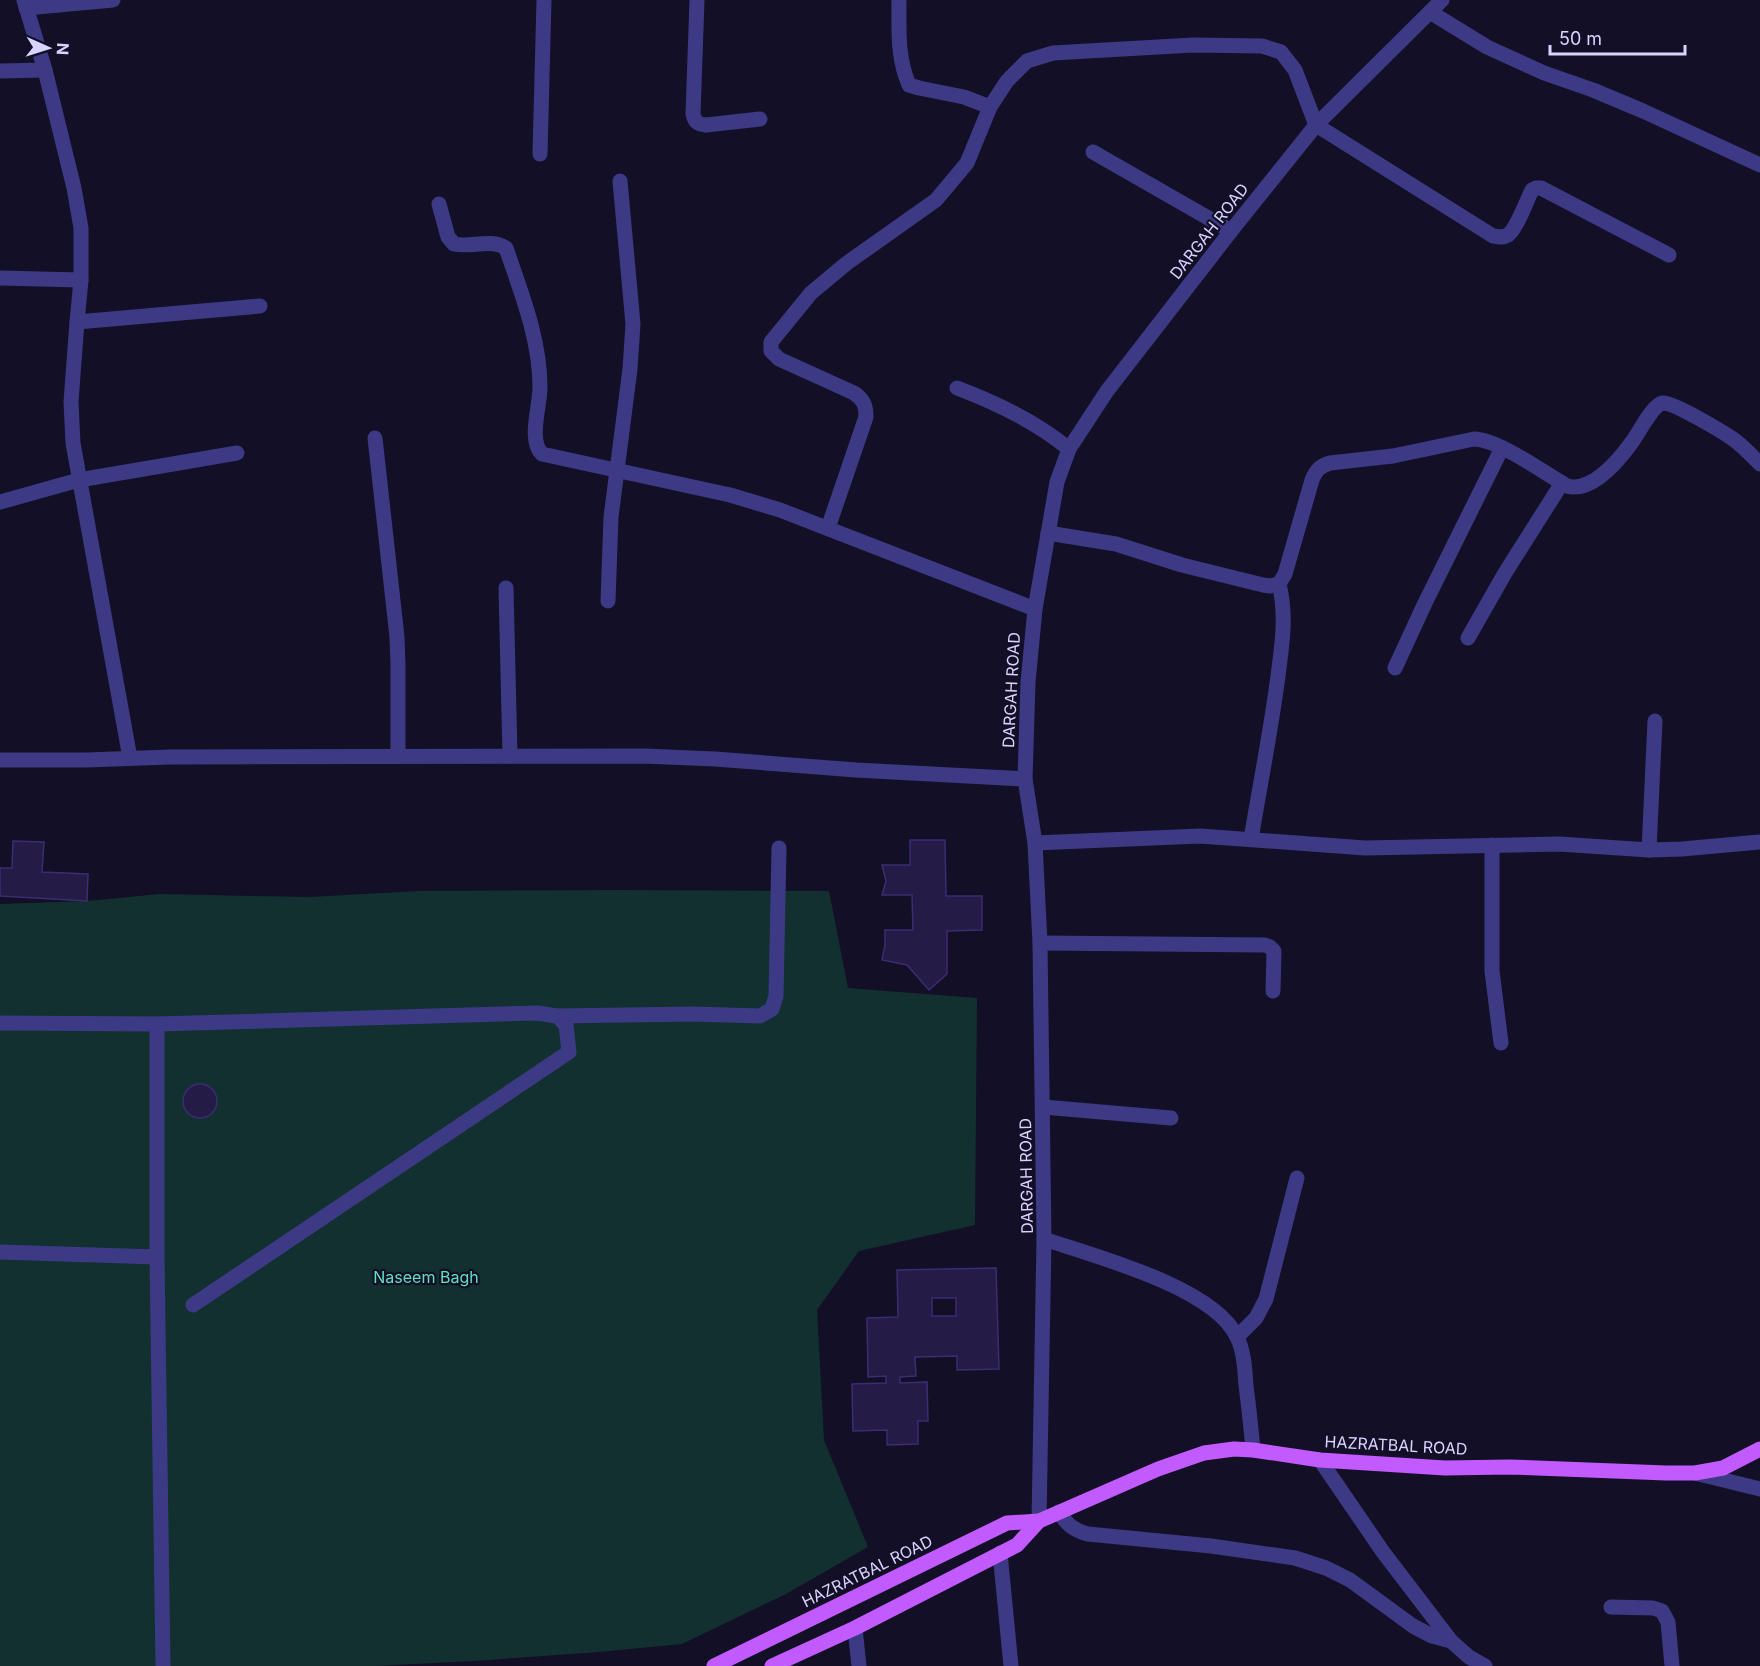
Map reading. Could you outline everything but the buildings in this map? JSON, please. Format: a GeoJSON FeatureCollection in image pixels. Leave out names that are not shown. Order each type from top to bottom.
{"type":"FeatureCollection","features":[{"type":"Feature","properties":{"kind":"main road","name":"HAZRATBAL ROAD"},"geometry":{"type":"LineString","coordinates":[[714,1666],[1007,1523],[1039,1521],[1158,1469],[1204,1453],[1234,1449],[1320,1460],[1445,1467],[1695,1473],[1723,1468],[1760,1449]]}},
{"type":"Feature","properties":{"kind":"main road","name":"HAZRATBAL ROAD"},"geometry":{"type":"LineString","coordinates":[[772,1666],[855,1628],[1017,1545],[1039,1521]]}},
{"type":"Feature","properties":{"kind":"street"},"geometry":{"type":"LineString","coordinates":[[113,0],[25,4],[45,70],[74,188],[81,228],[81,280],[71,402],[73,443],[130,758]]}},
{"type":"Feature","properties":{"kind":"street"},"geometry":{"type":"LineString","coordinates":[[540,154],[544,0]]}},
{"type":"Feature","properties":{"kind":"street"},"geometry":{"type":"LineString","coordinates":[[697,0],[693,114],[695,121],[706,125],[760,119]]}},
{"type":"Feature","properties":{"kind":"street"},"geometry":{"type":"LineString","coordinates":[[899,0],[902,70],[909,85],[964,97],[990,107]]}},
{"type":"Feature","properties":{"kind":"street","name":"DARGAH ROAD"},"geometry":{"type":"LineString","coordinates":[[1039,1521],[1044,1239],[1040,943],[1035,843],[1025,779],[1028,682],[1035,609],[1057,482],[1069,449],[1107,392],[1316,124],[1442,0]]}},
{"type":"Feature","properties":{"kind":"street"},"geometry":{"type":"LineString","coordinates":[[1430,12],[1487,47],[1544,73],[1643,111],[1760,165]]}},
{"type":"Feature","properties":{"kind":"street"},"geometry":{"type":"LineString","coordinates":[[828,528],[866,417],[866,408],[861,398],[854,393],[779,359],[771,351],[771,342],[790,317],[820,286],[847,263],[936,200],[967,163],[990,107],[1007,81],[1027,62],[1053,53],[1193,45],[1262,46],[1281,52],[1295,70],[1316,124],[1493,236],[1499,238],[1506,236],[1512,230],[1532,190],[1541,188],[1669,255]]}},
{"type":"Feature","properties":{"kind":"street"},"geometry":{"type":"LineString","coordinates":[[0,71],[45,70]]}},
{"type":"Feature","properties":{"kind":"street"},"geometry":{"type":"LineString","coordinates":[[1093,153],[1231,231]]}},
{"type":"Feature","properties":{"kind":"street"},"geometry":{"type":"LineString","coordinates":[[608,601],[610,517],[630,369],[633,324],[620,181]]}},
{"type":"Feature","properties":{"kind":"street"},"geometry":{"type":"LineString","coordinates":[[439,204],[448,237],[454,244],[462,246],[496,243],[506,248],[532,332],[540,368],[540,397],[535,436],[537,449],[542,454],[730,495],[780,510],[1035,609]]}},
{"type":"Feature","properties":{"kind":"street"},"geometry":{"type":"LineString","coordinates":[[0,279],[81,280]]}},
{"type":"Feature","properties":{"kind":"street"},"geometry":{"type":"LineString","coordinates":[[76,322],[260,306]]}},
{"type":"Feature","properties":{"kind":"street"},"geometry":{"type":"LineString","coordinates":[[957,388],[991,400],[1031,421],[1069,449]]}},
{"type":"Feature","properties":{"kind":"street"},"geometry":{"type":"LineString","coordinates":[[1048,533],[1116,544],[1182,565],[1270,586],[1279,584],[1286,574],[1312,480],[1316,471],[1330,463],[1393,456],[1474,439],[1490,441],[1562,483],[1574,488],[1584,487],[1592,483],[1617,460],[1655,407],[1662,403],[1677,407],[1723,432],[1760,464]]}},
{"type":"Feature","properties":{"kind":"street"},"geometry":{"type":"LineString","coordinates":[[375,438],[397,637],[398,756]]}},
{"type":"Feature","properties":{"kind":"street"},"geometry":{"type":"LineString","coordinates":[[1395,668],[1442,566],[1502,448]]}},
{"type":"Feature","properties":{"kind":"street"},"geometry":{"type":"LineString","coordinates":[[0,502],[79,480],[237,453]]}},
{"type":"Feature","properties":{"kind":"street"},"geometry":{"type":"LineString","coordinates":[[1468,638],[1505,573],[1562,483]]}},
{"type":"Feature","properties":{"kind":"street"},"geometry":{"type":"LineString","coordinates":[[1251,839],[1283,635],[1284,603],[1279,584]]}},
{"type":"Feature","properties":{"kind":"street"},"geometry":{"type":"LineString","coordinates":[[506,588],[510,756]]}},
{"type":"Feature","properties":{"kind":"street"},"geometry":{"type":"LineString","coordinates":[[1649,849],[1655,721]]}},
{"type":"Feature","properties":{"kind":"street"},"geometry":{"type":"LineString","coordinates":[[0,760],[644,756],[715,759],[856,771],[1025,779]]}},
{"type":"Feature","properties":{"kind":"street"},"geometry":{"type":"LineString","coordinates":[[1035,843],[1200,836],[1365,848],[1559,844],[1682,849],[1760,842]]}},
{"type":"Feature","properties":{"kind":"street"},"geometry":{"type":"LineString","coordinates":[[1492,845],[1492,971],[1500,1043]]}},
{"type":"Feature","properties":{"kind":"street"},"geometry":{"type":"LineString","coordinates":[[0,1023],[157,1024],[537,1013],[557,1016],[760,1016],[772,1009],[776,996],[779,848]]}},
{"type":"Feature","properties":{"kind":"street"},"geometry":{"type":"LineString","coordinates":[[1040,943],[1270,946],[1274,951],[1273,991]]}},
{"type":"Feature","properties":{"kind":"street"},"geometry":{"type":"LineString","coordinates":[[193,1305],[569,1052],[566,1024],[557,1016]]}},
{"type":"Feature","properties":{"kind":"street"},"geometry":{"type":"LineString","coordinates":[[157,1024],[157,1257],[163,1666]]}},
{"type":"Feature","properties":{"kind":"street"},"geometry":{"type":"LineString","coordinates":[[1043,1107],[1171,1118]]}},
{"type":"Feature","properties":{"kind":"street"},"geometry":{"type":"LineString","coordinates":[[1237,1336],[1256,1318],[1266,1299],[1297,1178]]}},
{"type":"Feature","properties":{"kind":"street"},"geometry":{"type":"LineString","coordinates":[[1044,1239],[1137,1270],[1172,1285],[1202,1301],[1225,1320],[1237,1336],[1244,1361],[1253,1450]]}},
{"type":"Feature","properties":{"kind":"street"},"geometry":{"type":"LineString","coordinates":[[0,1252],[157,1257]]}},
{"type":"Feature","properties":{"kind":"street"},"geometry":{"type":"LineString","coordinates":[[1320,1460],[1383,1552],[1451,1641],[1469,1657],[1485,1666]]}},
{"type":"Feature","properties":{"kind":"street"},"geometry":{"type":"LineString","coordinates":[[1695,1473],[1760,1489]]}},
{"type":"Feature","properties":{"kind":"street"},"geometry":{"type":"LineString","coordinates":[[1059,1512],[1066,1523],[1075,1530],[1088,1534],[1211,1546],[1295,1558],[1326,1568],[1350,1580],[1413,1626],[1432,1636],[1451,1641]]}},
{"type":"Feature","properties":{"kind":"street"},"geometry":{"type":"LineString","coordinates":[[1000,1553],[1011,1666]]}},
{"type":"Feature","properties":{"kind":"street"},"geometry":{"type":"LineString","coordinates":[[1611,1607],[1653,1608],[1662,1611],[1668,1622],[1672,1666]]}},
{"type":"Feature","properties":{"kind":"street"},"geometry":{"type":"LineString","coordinates":[[855,1628],[859,1666]]}},
{"type":"Feature","properties":{"kind":"green space","name":"Naseem Bagh"},"geometry":{"type":"Polygon","coordinates":[[[418,891],[829,891],[848,988],[977,998],[975,1225],[859,1251],[817,1310],[824,1440],[868,1547],[786,1594],[682,1644],[474,1661],[375,1666],[0,1666],[0,904],[87,901],[160,894],[310,897],[418,891]]]}}]}
